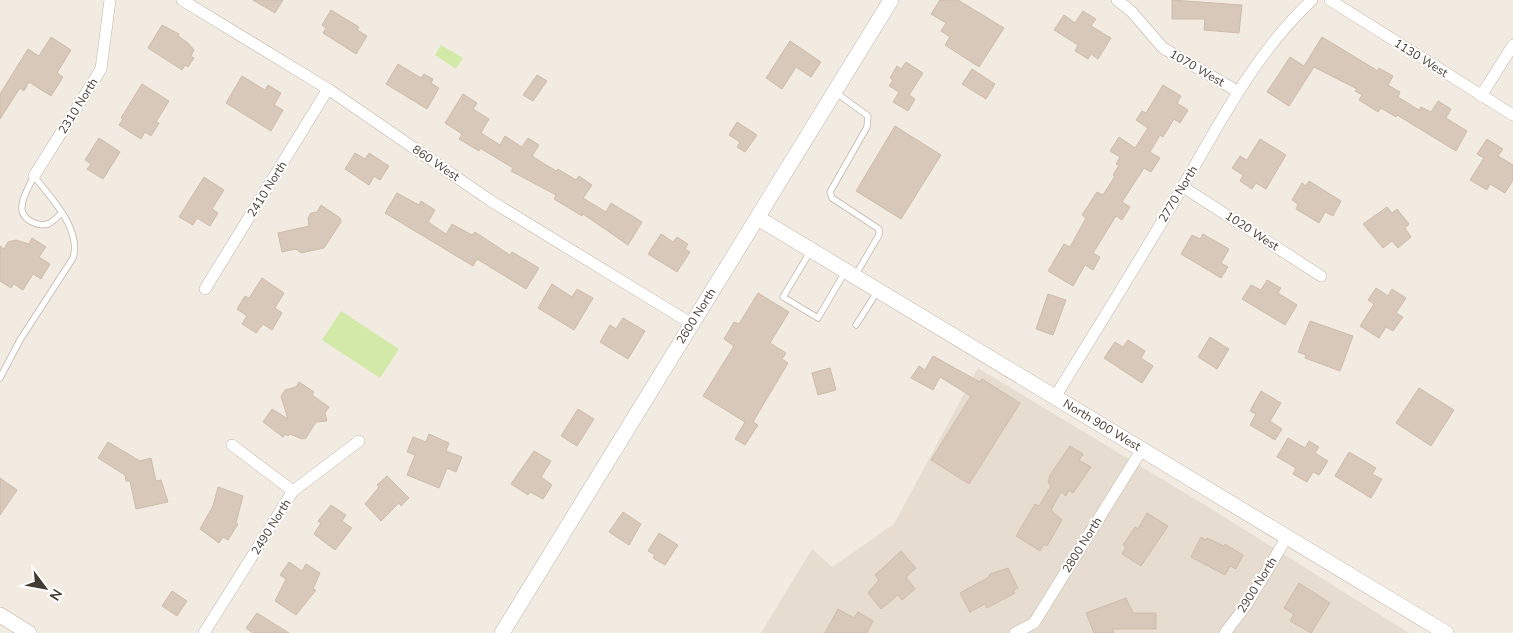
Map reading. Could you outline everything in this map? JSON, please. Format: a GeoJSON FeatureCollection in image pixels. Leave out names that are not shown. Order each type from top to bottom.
{"type":"FeatureCollection","features":[{"type":"Feature","properties":{"kind":"street","name":"2310 North"},"geometry":{"type":"LineString","coordinates":[[34,176],[101,69],[110,0]]}},
{"type":"Feature","properties":{"kind":"street","name":"860 West"},"geometry":{"type":"LineString","coordinates":[[182,0],[328,88],[492,200],[692,324]]}},
{"type":"Feature","properties":{"kind":"street","name":"2600 North"},"geometry":{"type":"LineString","coordinates":[[502,633],[891,0]]}},
{"type":"Feature","properties":{"kind":"street","name":"1070 West"},"geometry":{"type":"LineString","coordinates":[[1118,0],[1132,12],[1163,48],[1237,91]]}},
{"type":"Feature","properties":{"kind":"street","name":"2770 North"},"geometry":{"type":"LineString","coordinates":[[1055,397],[1183,187],[1237,91],[1295,16],[1312,0]]}},
{"type":"Feature","properties":{"kind":"street","name":"1130 West"},"geometry":{"type":"LineString","coordinates":[[1330,0],[1513,115]]}},
{"type":"Feature","properties":{"kind":"street"},"geometry":{"type":"LineString","coordinates":[[1481,96],[1513,45]]}},
{"type":"Feature","properties":{"kind":"street","name":"2410 North"},"geometry":{"type":"LineString","coordinates":[[205,289],[328,88]]}},
{"type":"Feature","properties":{"kind":"street","name":"1020 West"},"geometry":{"type":"LineString","coordinates":[[1183,187],[1321,276]]}},
{"type":"Feature","properties":{"kind":"street","name":"North 900 West"},"geometry":{"type":"LineString","coordinates":[[758,218],[1446,633]]}},
{"type":"Feature","properties":{"kind":"street","name":"2490 North"},"geometry":{"type":"LineString","coordinates":[[204,633],[293,491],[359,441]]}},
{"type":"Feature","properties":{"kind":"street"},"geometry":{"type":"LineString","coordinates":[[232,445],[293,491]]}},
{"type":"Feature","properties":{"kind":"street","name":"2800 North"},"geometry":{"type":"LineString","coordinates":[[1015,633],[1034,622],[1142,449]]}},
{"type":"Feature","properties":{"kind":"street","name":"2900 North"},"geometry":{"type":"LineString","coordinates":[[1225,633],[1247,604],[1287,536]]}},
{"type":"Feature","properties":{"kind":"street"},"geometry":{"type":"LineString","coordinates":[[0,615],[29,633]]}},
{"type":"Feature","properties":{"kind":"lane"},"geometry":{"type":"LineString","coordinates":[[811,250],[783,297],[818,318],[878,235],[879,229],[832,198],[830,192],[867,127],[868,116],[835,92]]}},
{"type":"Feature","properties":{"kind":"lane"},"geometry":{"type":"LineString","coordinates":[[0,378],[20,340],[73,258],[76,248],[74,239],[61,214],[34,176]]}},
{"type":"Feature","properties":{"kind":"lane"},"geometry":{"type":"LineString","coordinates":[[34,176],[22,206],[23,215],[31,222],[49,224],[61,214]]}},
{"type":"Feature","properties":{"kind":"lane"},"geometry":{"type":"LineString","coordinates":[[856,325],[878,290]]}},
{"type":"Feature","properties":{"kind":"shaded area"},"geometry":{"type":"Polygon","coordinates":[[[978,368],[1213,510],[1409,633],[761,633],[812,549],[832,567],[894,524],[978,368]]]}},
{"type":"Feature","properties":{"kind":"green space"},"geometry":{"type":"Polygon","coordinates":[[[441,45],[463,58],[456,69],[435,55],[441,45]]]}},
{"type":"Feature","properties":{"kind":"green space"},"geometry":{"type":"Polygon","coordinates":[[[341,311],[399,349],[380,378],[322,340],[341,311]]]}},
{"type":"Feature","properties":{"kind":"building"},"geometry":{"type":"Polygon","coordinates":[[[253,0],[283,0],[275,13],[253,0]]]}},
{"type":"Feature","properties":{"kind":"building"},"geometry":{"type":"Polygon","coordinates":[[[940,0],[958,0],[1004,28],[979,67],[945,45],[950,37],[941,31],[946,23],[931,14],[940,0]]]}},
{"type":"Feature","properties":{"kind":"building"},"geometry":{"type":"Polygon","coordinates":[[[1172,0],[1242,5],[1239,33],[1204,30],[1205,19],[1172,19],[1172,0]]]}},
{"type":"Feature","properties":{"kind":"building"},"geometry":{"type":"Polygon","coordinates":[[[331,10],[359,27],[357,30],[367,36],[356,54],[323,33],[326,28],[322,25],[331,10]]]}},
{"type":"Feature","properties":{"kind":"building"},"geometry":{"type":"Polygon","coordinates":[[[1083,11],[1096,19],[1091,26],[1111,38],[1098,59],[1091,54],[1088,59],[1075,51],[1078,45],[1054,30],[1064,15],[1075,23],[1083,11]]]}},
{"type":"Feature","properties":{"kind":"building"},"geometry":{"type":"Polygon","coordinates":[[[162,25],[179,34],[178,36],[194,50],[191,56],[194,58],[188,67],[185,65],[182,70],[148,48],[162,25]]]}},
{"type":"Feature","properties":{"kind":"building"},"geometry":{"type":"Polygon","coordinates":[[[51,37],[71,50],[57,73],[63,77],[51,96],[29,82],[24,91],[20,88],[0,119],[0,94],[28,49],[39,56],[51,37]]]}},
{"type":"Feature","properties":{"kind":"building"},"geometry":{"type":"Polygon","coordinates":[[[1322,37],[1378,71],[1379,68],[1393,76],[1388,85],[1400,92],[1398,97],[1419,110],[1421,107],[1431,112],[1438,101],[1451,109],[1446,118],[1467,131],[1456,151],[1397,115],[1396,117],[1381,108],[1378,112],[1359,100],[1362,95],[1355,91],[1357,89],[1314,67],[1289,106],[1267,92],[1290,57],[1304,66],[1322,37]]]}},
{"type":"Feature","properties":{"kind":"building"},"geometry":{"type":"Polygon","coordinates":[[[790,41],[821,62],[811,77],[796,67],[782,89],[766,78],[790,41]]]}},
{"type":"Feature","properties":{"kind":"building"},"geometry":{"type":"Polygon","coordinates":[[[906,62],[923,73],[909,95],[915,99],[908,111],[893,102],[899,92],[889,86],[893,80],[890,78],[897,66],[901,69],[906,62]]]}},
{"type":"Feature","properties":{"kind":"building"},"geometry":{"type":"Polygon","coordinates":[[[398,64],[421,78],[424,74],[433,79],[431,83],[439,88],[427,109],[386,84],[398,64]]]}},
{"type":"Feature","properties":{"kind":"building"},"geometry":{"type":"Polygon","coordinates":[[[972,69],[995,84],[986,99],[962,84],[972,69]]]}},
{"type":"Feature","properties":{"kind":"building"},"geometry":{"type":"Polygon","coordinates":[[[537,75],[547,81],[533,101],[523,95],[537,75]]]}},
{"type":"Feature","properties":{"kind":"building"},"geometry":{"type":"Polygon","coordinates":[[[242,76],[265,90],[268,85],[281,93],[274,105],[283,110],[271,131],[226,103],[242,76]]]}},
{"type":"Feature","properties":{"kind":"building"},"geometry":{"type":"Polygon","coordinates":[[[142,84],[169,101],[156,122],[159,123],[151,136],[145,132],[141,139],[119,125],[123,119],[121,118],[142,84]]]}},
{"type":"Feature","properties":{"kind":"building"},"geometry":{"type":"Polygon","coordinates":[[[1163,85],[1181,96],[1177,103],[1188,110],[1180,123],[1174,119],[1163,137],[1160,135],[1150,152],[1160,158],[1151,172],[1144,168],[1122,202],[1130,207],[1122,220],[1116,216],[1093,253],[1100,257],[1093,270],[1085,265],[1073,286],[1048,271],[1064,244],[1070,247],[1086,218],[1082,215],[1097,192],[1103,195],[1115,176],[1113,175],[1119,165],[1116,164],[1120,157],[1110,151],[1119,137],[1135,148],[1148,128],[1136,120],[1142,111],[1146,113],[1163,85]]]}},
{"type":"Feature","properties":{"kind":"building"},"geometry":{"type":"Polygon","coordinates":[[[463,94],[477,103],[473,109],[489,119],[481,133],[500,145],[505,136],[522,147],[528,138],[539,145],[532,156],[556,171],[558,169],[576,180],[579,176],[592,185],[583,198],[606,212],[611,203],[642,222],[628,245],[583,214],[582,216],[554,199],[556,195],[511,171],[513,168],[480,148],[479,151],[459,139],[462,134],[445,123],[463,94]]]}},
{"type":"Feature","properties":{"kind":"building"},"geometry":{"type":"Polygon","coordinates":[[[737,122],[757,135],[745,152],[737,147],[740,142],[729,135],[737,122]]]}},
{"type":"Feature","properties":{"kind":"building"},"geometry":{"type":"Polygon","coordinates":[[[895,126],[941,155],[901,219],[856,191],[895,126]]]}},
{"type":"Feature","properties":{"kind":"building"},"geometry":{"type":"Polygon","coordinates":[[[99,138],[120,152],[103,179],[87,169],[91,164],[85,160],[99,138]]]}},
{"type":"Feature","properties":{"kind":"building"},"geometry":{"type":"Polygon","coordinates":[[[1260,139],[1286,155],[1266,189],[1256,183],[1252,189],[1240,181],[1243,175],[1232,168],[1240,156],[1247,160],[1260,139]]]}},
{"type":"Feature","properties":{"kind":"building"},"geometry":{"type":"Polygon","coordinates":[[[1487,139],[1503,149],[1498,156],[1513,165],[1513,180],[1505,193],[1490,184],[1487,190],[1470,180],[1484,158],[1477,154],[1487,139]]]}},
{"type":"Feature","properties":{"kind":"building"},"geometry":{"type":"Polygon","coordinates":[[[355,153],[365,159],[369,153],[389,166],[380,180],[374,176],[369,185],[345,169],[355,153]]]}},
{"type":"Feature","properties":{"kind":"building"},"geometry":{"type":"Polygon","coordinates":[[[204,177],[224,190],[212,209],[218,213],[210,226],[197,218],[193,225],[179,217],[204,177]]]}},
{"type":"Feature","properties":{"kind":"building"},"geometry":{"type":"Polygon","coordinates":[[[1309,181],[1341,201],[1333,216],[1325,212],[1319,223],[1296,209],[1298,204],[1292,200],[1302,183],[1306,186],[1309,181]]]}},
{"type":"Feature","properties":{"kind":"building"},"geometry":{"type":"Polygon","coordinates":[[[397,193],[419,205],[421,201],[435,210],[428,222],[446,234],[452,224],[472,235],[475,232],[510,255],[512,252],[539,268],[526,289],[477,259],[473,266],[385,213],[397,193]]]}},
{"type":"Feature","properties":{"kind":"building"},"geometry":{"type":"Polygon","coordinates":[[[321,205],[340,218],[341,222],[324,248],[301,253],[296,249],[282,252],[278,233],[309,226],[308,218],[311,213],[317,212],[321,205]]]}},
{"type":"Feature","properties":{"kind":"building"},"geometry":{"type":"Polygon","coordinates":[[[1387,207],[1392,213],[1397,209],[1409,224],[1405,228],[1411,237],[1398,248],[1392,241],[1383,248],[1363,224],[1387,207]]]}},
{"type":"Feature","properties":{"kind":"building"},"geometry":{"type":"Polygon","coordinates":[[[661,234],[673,242],[677,237],[688,244],[685,249],[690,252],[677,272],[648,254],[661,234]]]}},
{"type":"Feature","properties":{"kind":"building"},"geometry":{"type":"Polygon","coordinates":[[[1203,234],[1229,249],[1221,263],[1228,267],[1221,278],[1181,254],[1192,235],[1200,239],[1203,234]]]}},
{"type":"Feature","properties":{"kind":"building"},"geometry":{"type":"Polygon","coordinates":[[[32,238],[46,247],[39,257],[50,264],[41,279],[33,274],[23,290],[14,284],[11,288],[0,281],[0,246],[4,249],[8,242],[16,240],[29,244],[32,238]]]}},
{"type":"Feature","properties":{"kind":"building"},"geometry":{"type":"Polygon","coordinates":[[[262,278],[284,293],[275,308],[282,313],[272,330],[263,324],[256,333],[242,324],[247,316],[237,309],[245,296],[249,298],[262,278]]]}},
{"type":"Feature","properties":{"kind":"building"},"geometry":{"type":"Polygon","coordinates":[[[1267,280],[1281,288],[1278,293],[1297,305],[1285,325],[1242,299],[1251,285],[1261,290],[1267,280]]]}},
{"type":"Feature","properties":{"kind":"building"},"geometry":{"type":"Polygon","coordinates":[[[552,284],[572,297],[577,289],[593,298],[574,330],[538,308],[552,284]]]}},
{"type":"Feature","properties":{"kind":"building"},"geometry":{"type":"Polygon","coordinates":[[[1376,288],[1388,296],[1392,289],[1406,298],[1396,313],[1403,317],[1393,331],[1386,327],[1379,338],[1360,326],[1374,304],[1368,300],[1376,288]]]}},
{"type":"Feature","properties":{"kind":"building"},"geometry":{"type":"Polygon","coordinates":[[[758,293],[789,312],[770,343],[786,353],[782,359],[788,363],[753,422],[758,425],[745,445],[735,439],[745,422],[703,396],[734,346],[724,339],[734,322],[739,324],[758,293]]]}},
{"type":"Feature","properties":{"kind":"building"},"geometry":{"type":"Polygon","coordinates":[[[1048,294],[1066,300],[1053,335],[1036,329],[1048,294]]]}},
{"type":"Feature","properties":{"kind":"building"},"geometry":{"type":"Polygon","coordinates":[[[623,318],[645,331],[628,359],[600,342],[610,325],[616,329],[623,318]]]}},
{"type":"Feature","properties":{"kind":"building"},"geometry":{"type":"Polygon","coordinates":[[[1310,321],[1353,336],[1340,371],[1305,358],[1306,355],[1298,352],[1310,321]]]}},
{"type":"Feature","properties":{"kind":"building"},"geometry":{"type":"Polygon","coordinates":[[[1210,337],[1229,349],[1217,369],[1198,357],[1210,337]]]}},
{"type":"Feature","properties":{"kind":"building"},"geometry":{"type":"Polygon","coordinates":[[[1128,340],[1145,351],[1141,358],[1153,366],[1142,383],[1104,358],[1115,342],[1123,347],[1128,340]]]}},
{"type":"Feature","properties":{"kind":"building"},"geometry":{"type":"Polygon","coordinates":[[[933,356],[980,382],[982,379],[1020,403],[969,484],[931,460],[971,396],[940,377],[933,390],[911,378],[919,366],[925,370],[933,356]]]}},
{"type":"Feature","properties":{"kind":"building"},"geometry":{"type":"Polygon","coordinates":[[[830,368],[836,390],[818,395],[812,373],[830,368]]]}},
{"type":"Feature","properties":{"kind":"building"},"geometry":{"type":"Polygon","coordinates":[[[299,382],[314,392],[312,395],[329,407],[325,413],[327,421],[316,422],[306,438],[302,439],[290,434],[288,436],[285,434],[283,437],[263,422],[272,409],[288,419],[281,396],[285,390],[296,387],[299,382]]]}},
{"type":"Feature","properties":{"kind":"building"},"geometry":{"type":"Polygon","coordinates":[[[1419,388],[1454,410],[1431,446],[1396,423],[1419,388]]]}},
{"type":"Feature","properties":{"kind":"building"},"geometry":{"type":"Polygon","coordinates":[[[1261,391],[1281,403],[1270,421],[1282,429],[1275,440],[1250,425],[1256,414],[1250,411],[1261,391]]]}},
{"type":"Feature","properties":{"kind":"building"},"geometry":{"type":"Polygon","coordinates":[[[578,409],[594,419],[577,446],[561,436],[578,409]]]}},
{"type":"Feature","properties":{"kind":"building"},"geometry":{"type":"Polygon","coordinates":[[[429,434],[449,443],[446,451],[462,457],[456,472],[447,468],[439,488],[407,475],[415,455],[407,452],[413,437],[426,442],[429,434]]]}},
{"type":"Feature","properties":{"kind":"building"},"geometry":{"type":"Polygon","coordinates":[[[1288,438],[1305,448],[1309,441],[1319,447],[1315,453],[1328,461],[1319,475],[1313,472],[1307,482],[1293,474],[1296,468],[1277,457],[1288,438]]]}},
{"type":"Feature","properties":{"kind":"building"},"geometry":{"type":"Polygon","coordinates":[[[108,442],[140,461],[151,458],[156,481],[161,480],[168,502],[136,509],[130,481],[126,481],[125,475],[98,458],[108,442]]]}},
{"type":"Feature","properties":{"kind":"building"},"geometry":{"type":"Polygon","coordinates":[[[1070,446],[1083,454],[1079,460],[1091,467],[1073,493],[1069,490],[1066,496],[1061,492],[1051,510],[1062,520],[1047,546],[1044,544],[1040,551],[1016,536],[1035,504],[1039,506],[1051,486],[1048,482],[1050,475],[1070,446]]]}},
{"type":"Feature","properties":{"kind":"building"},"geometry":{"type":"Polygon","coordinates":[[[534,451],[551,461],[541,477],[552,485],[543,499],[530,492],[528,495],[511,484],[534,451]]]}},
{"type":"Feature","properties":{"kind":"building"},"geometry":{"type":"Polygon","coordinates":[[[1349,452],[1376,468],[1372,474],[1382,479],[1371,498],[1335,476],[1349,452]]]}},
{"type":"Feature","properties":{"kind":"building"},"geometry":{"type":"Polygon","coordinates":[[[387,476],[409,498],[401,506],[399,503],[381,521],[365,504],[379,487],[377,485],[387,476]]]}},
{"type":"Feature","properties":{"kind":"building"},"geometry":{"type":"Polygon","coordinates":[[[0,478],[17,490],[0,515],[0,478]]]}},
{"type":"Feature","properties":{"kind":"building"},"geometry":{"type":"Polygon","coordinates":[[[218,487],[243,496],[236,523],[238,524],[228,540],[223,537],[219,543],[200,529],[213,506],[218,487]]]}},
{"type":"Feature","properties":{"kind":"building"},"geometry":{"type":"Polygon","coordinates":[[[331,505],[346,515],[342,521],[352,528],[335,550],[314,534],[321,523],[318,521],[331,505]]]}},
{"type":"Feature","properties":{"kind":"building"},"geometry":{"type":"Polygon","coordinates":[[[623,512],[641,524],[629,545],[609,532],[623,512]]]}},
{"type":"Feature","properties":{"kind":"building"},"geometry":{"type":"Polygon","coordinates":[[[1147,513],[1168,526],[1141,566],[1122,554],[1126,547],[1123,545],[1135,527],[1138,529],[1147,513]]]}},
{"type":"Feature","properties":{"kind":"building"},"geometry":{"type":"Polygon","coordinates":[[[659,533],[678,545],[665,565],[653,558],[655,555],[648,551],[659,533]]]}},
{"type":"Feature","properties":{"kind":"building"},"geometry":{"type":"Polygon","coordinates":[[[1201,537],[1224,546],[1225,544],[1243,555],[1236,569],[1230,566],[1225,575],[1191,557],[1201,537]]]}},
{"type":"Feature","properties":{"kind":"building"},"geometry":{"type":"Polygon","coordinates":[[[901,551],[916,568],[906,577],[915,589],[902,600],[898,595],[881,609],[868,593],[879,580],[875,575],[901,551]]]}},
{"type":"Feature","properties":{"kind":"building"},"geometry":{"type":"Polygon","coordinates":[[[289,562],[302,571],[306,564],[320,573],[313,589],[316,590],[296,615],[275,601],[286,579],[280,575],[289,562]]]}},
{"type":"Feature","properties":{"kind":"building"},"geometry":{"type":"Polygon","coordinates":[[[1008,568],[1018,588],[1014,590],[1015,593],[987,608],[985,604],[970,612],[960,593],[989,577],[990,574],[1008,568]]]}},
{"type":"Feature","properties":{"kind":"building"},"geometry":{"type":"Polygon","coordinates":[[[1299,583],[1330,603],[1311,633],[1290,621],[1294,614],[1284,608],[1299,583]]]}},
{"type":"Feature","properties":{"kind":"building"},"geometry":{"type":"Polygon","coordinates":[[[172,591],[187,601],[177,616],[162,606],[172,591]]]}},
{"type":"Feature","properties":{"kind":"building"},"geometry":{"type":"Polygon","coordinates":[[[1126,598],[1133,613],[1156,613],[1156,629],[1112,629],[1114,633],[1094,633],[1086,613],[1126,598]]]}},
{"type":"Feature","properties":{"kind":"building"},"geometry":{"type":"Polygon","coordinates":[[[838,609],[854,618],[858,612],[873,621],[867,633],[825,633],[838,609]]]}},
{"type":"Feature","properties":{"kind":"building"},"geometry":{"type":"Polygon","coordinates":[[[257,613],[289,633],[253,633],[246,628],[257,613]]]}}]}
